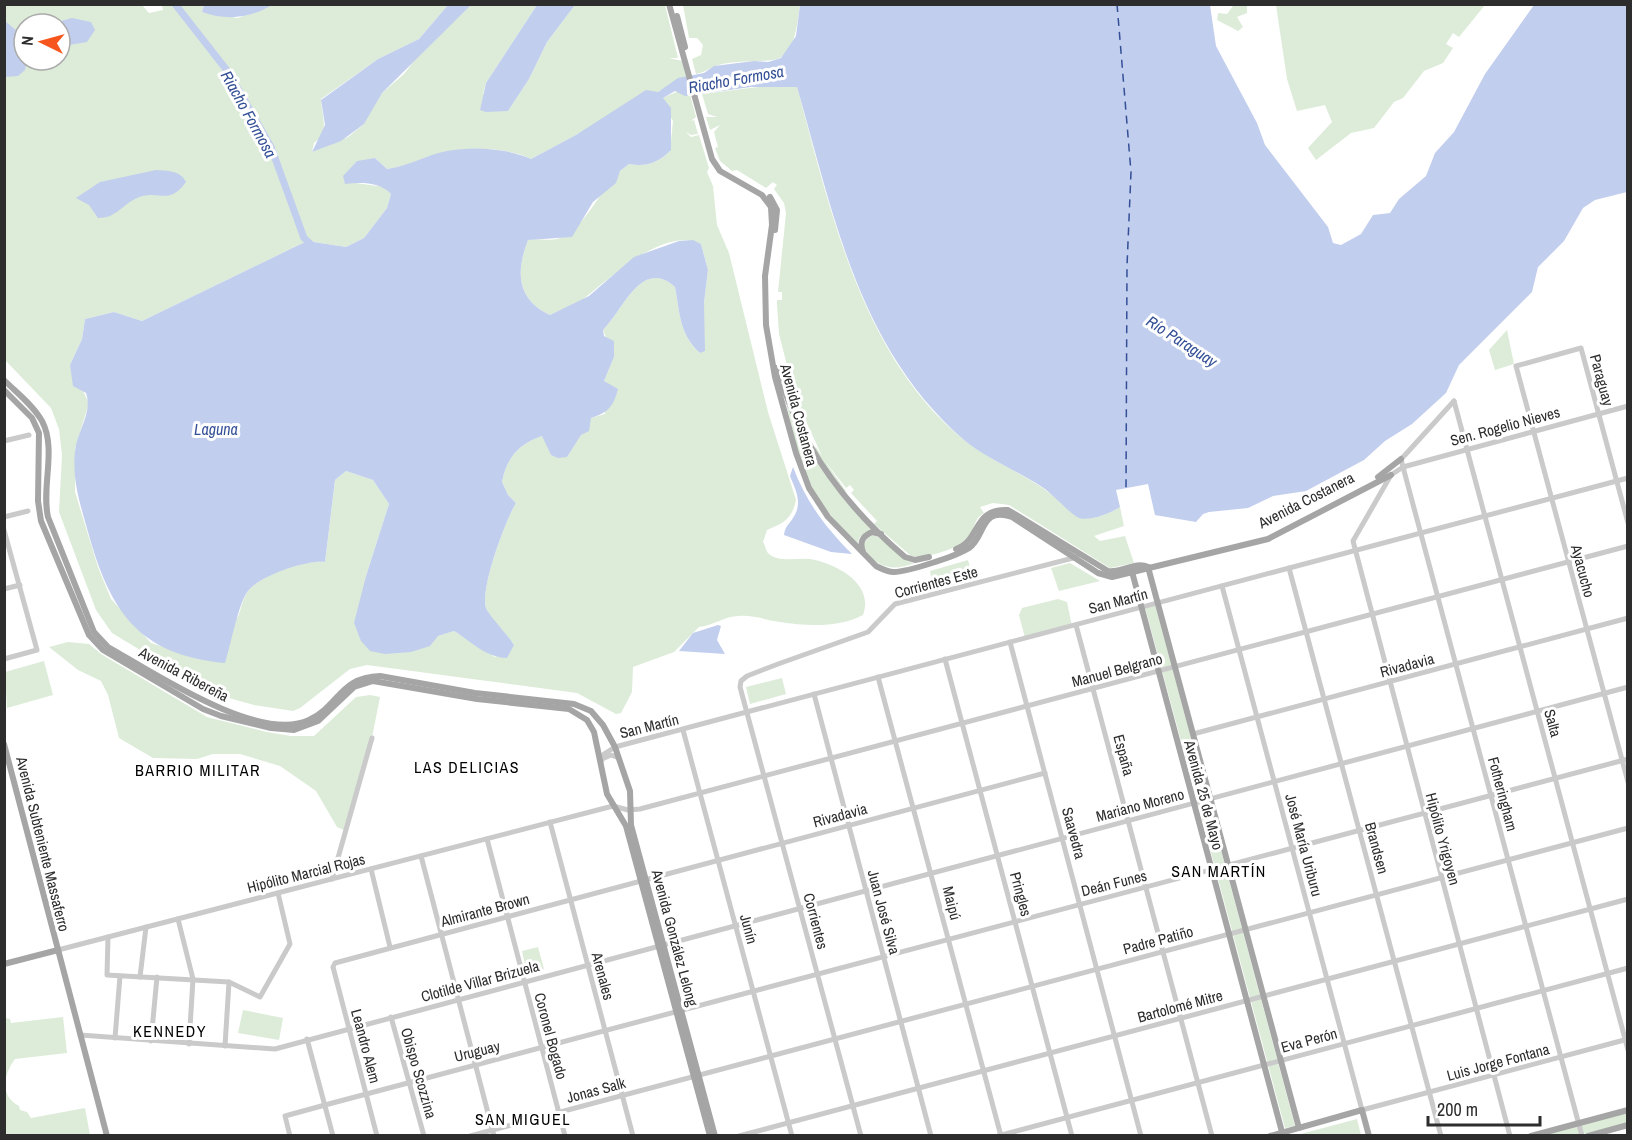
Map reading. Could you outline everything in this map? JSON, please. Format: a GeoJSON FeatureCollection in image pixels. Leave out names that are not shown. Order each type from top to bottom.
{"type":"FeatureCollection","features":[{"type":"Feature","properties":{"kind":"main road","name":"Avenida Costanera"},"geometry":{"type":"LineString","coordinates":[[671,4],[716,162],[725,171],[764,192],[775,206],[777,216],[769,252],[765,295],[768,342],[798,462],[809,488],[828,518],[881,569],[900,571],[968,548],[984,523],[1001,514],[1012,517],[1108,571],[1132,570],[1268,536],[1390,470],[1401,459]]}},
{"type":"Feature","properties":{"kind":"main road","name":"Avenida Costanera"},"geometry":{"type":"LineString","coordinates":[[769,252],[768,286],[771,336],[780,379],[791,408],[820,465],[850,504],[881,535],[905,556],[923,559],[966,545],[979,522],[987,514],[996,510],[1008,510],[1078,556]]}},
{"type":"Feature","properties":{"kind":"main road","name":"Avenida Ribereña"},"geometry":{"type":"LineString","coordinates":[[4,380],[33,408],[44,427],[48,442],[45,501],[48,517],[90,624],[108,647],[215,708],[264,721],[287,725],[309,720],[348,685],[364,677],[380,676],[475,693],[574,704],[598,718],[615,747]]}},
{"type":"Feature","properties":{"kind":"main road","name":"Avenida Ribereña"},"geometry":{"type":"LineString","coordinates":[[4,390],[32,418],[39,433],[38,501],[41,521],[83,624],[94,642],[103,650],[213,713],[278,730],[294,730],[310,725],[325,715],[354,687],[373,681],[477,699],[569,709],[581,715],[591,725],[601,762]]}},
{"type":"Feature","properties":{"kind":"main road","name":"Avenida Costanera"},"geometry":{"type":"LineString","coordinates":[[1147,566],[1268,539],[1391,475]]}},
{"type":"Feature","properties":{"kind":"main road"},"geometry":{"type":"LineString","coordinates":[[864,555],[861,544],[864,537],[872,532],[881,535]]}},
{"type":"Feature","properties":{"kind":"main road","name":"Avenida 25 de Mayo"},"geometry":{"type":"LineString","coordinates":[[1147,566],[1299,1128]]}},
{"type":"Feature","properties":{"kind":"main road","name":"Avenida 25 de Mayo"},"geometry":{"type":"LineString","coordinates":[[1132,570],[1159,671],[1184,779],[1194,803],[1282,1132]]}},
{"type":"Feature","properties":{"kind":"main road","name":"Avenida Subteniente Massaferro"},"geometry":{"type":"LineString","coordinates":[[4,744],[107,1136]]}},
{"type":"Feature","properties":{"kind":"main road","name":"Avenida González Lelong"},"geometry":{"type":"LineString","coordinates":[[615,747],[630,792],[632,810],[630,830]]}},
{"type":"Feature","properties":{"kind":"main road","name":"Avenida González Lelong"},"geometry":{"type":"LineString","coordinates":[[601,762],[607,794],[630,830],[679,1012],[716,1136]]}},
{"type":"Feature","properties":{"kind":"main road","name":"Hipólito Marcial Rojas"},"geometry":{"type":"LineString","coordinates":[[4,964],[58,950]]}},
{"type":"Feature","properties":{"kind":"main road","name":"Avenida González Lelong"},"geometry":{"type":"LineString","coordinates":[[697,1076],[710,1136]]}},
{"type":"Feature","properties":{"kind":"main road"},"geometry":{"type":"LineString","coordinates":[[1362,1110],[1369,1136]]}},
{"type":"Feature","properties":{"kind":"main road","name":"Luis Jorge Fontana"},"geometry":{"type":"LineString","coordinates":[[1270,1136],[1362,1110]]}},
{"type":"Feature","properties":{"kind":"main road"},"geometry":{"type":"LineString","coordinates":[[1531,1136],[1628,1110]]}},
{"type":"Feature","properties":{"kind":"main road"},"geometry":{"type":"LineString","coordinates":[[1588,1136],[1628,1125]]}},
{"type":"Feature","properties":{"kind":"street","name":"Ayacucho"},"geometry":{"type":"LineString","coordinates":[[1581,348],[1516,366],[1624,760],[1628,782]]}},
{"type":"Feature","properties":{"kind":"street","name":"Paraguay"},"geometry":{"type":"LineString","coordinates":[[1581,348],[1628,524]]}},
{"type":"Feature","properties":{"kind":"street","name":"Salta"},"geometry":{"type":"LineString","coordinates":[[1401,459],[1454,401],[1628,1050]]}},
{"type":"Feature","properties":{"kind":"street","name":"Sen. Rogelio Nieves"},"geometry":{"type":"LineString","coordinates":[[1391,475],[1402,467],[1467,448],[1628,406]]}},
{"type":"Feature","properties":{"kind":"street"},"geometry":{"type":"LineString","coordinates":[[4,441],[29,435]]}},
{"type":"Feature","properties":{"kind":"street","name":"Fotheringham"},"geometry":{"type":"LineString","coordinates":[[1401,459],[1582,1136]]}},
{"type":"Feature","properties":{"kind":"street"},"geometry":{"type":"LineString","coordinates":[[1353,550],[1355,536],[1391,475]]}},
{"type":"Feature","properties":{"kind":"street","name":"San Martín"},"geometry":{"type":"LineString","coordinates":[[615,747],[1628,478]]}},
{"type":"Feature","properties":{"kind":"street"},"geometry":{"type":"LineString","coordinates":[[4,517],[28,511]]}},
{"type":"Feature","properties":{"kind":"street"},"geometry":{"type":"LineString","coordinates":[[4,530],[37,650],[4,659]]}},
{"type":"Feature","properties":{"kind":"street","name":"Manuel Belgrano"},"geometry":{"type":"LineString","coordinates":[[613,806],[632,810],[700,793],[1628,546]]}},
{"type":"Feature","properties":{"kind":"street","name":"Hipólito Yrigoyen"},"geometry":{"type":"LineString","coordinates":[[1353,550],[1510,1136]]}},
{"type":"Feature","properties":{"kind":"street","name":"Corrientes Este"},"geometry":{"type":"LineString","coordinates":[[747,712],[740,687],[743,678],[868,632],[895,604],[1078,556]]}},
{"type":"Feature","properties":{"kind":"street","name":"Brandsen"},"geometry":{"type":"LineString","coordinates":[[1289,568],[1441,1136]]}},
{"type":"Feature","properties":{"kind":"street"},"geometry":{"type":"LineString","coordinates":[[4,589],[20,585]]}},
{"type":"Feature","properties":{"kind":"street","name":"José María Uriburu"},"geometry":{"type":"LineString","coordinates":[[1222,586],[1362,1110]]}},
{"type":"Feature","properties":{"kind":"street","name":"Rivadavia"},"geometry":{"type":"LineString","coordinates":[[1193,734],[1628,618]]}},
{"type":"Feature","properties":{"kind":"street","name":"España"},"geometry":{"type":"LineString","coordinates":[[1076,625],[1212,1136]]}},
{"type":"Feature","properties":{"kind":"street","name":"Saavedra"},"geometry":{"type":"LineString","coordinates":[[1010,642],[1142,1136]]}},
{"type":"Feature","properties":{"kind":"street","name":"Pringles"},"geometry":{"type":"LineString","coordinates":[[945,659],[1072,1136]]}},
{"type":"Feature","properties":{"kind":"street","name":"Maipú"},"geometry":{"type":"LineString","coordinates":[[878,677],[932,872],[1000,1135]]}},
{"type":"Feature","properties":{"kind":"street","name":"Mariano Moreno"},"geometry":{"type":"LineString","coordinates":[[661,945],[1628,687]]}},
{"type":"Feature","properties":{"kind":"street","name":"Juan José Silva"},"geometry":{"type":"LineString","coordinates":[[814,694],[931,1136]]}},
{"type":"Feature","properties":{"kind":"street","name":"Corrientes"},"geometry":{"type":"LineString","coordinates":[[747,712],[861,1136]]}},
{"type":"Feature","properties":{"kind":"street","name":"Junín"},"geometry":{"type":"LineString","coordinates":[[683,730],[792,1136]]}},
{"type":"Feature","properties":{"kind":"street"},"geometry":{"type":"LineString","coordinates":[[332,879],[372,738]]}},
{"type":"Feature","properties":{"kind":"street"},"geometry":{"type":"LineString","coordinates":[[601,762],[607,751],[615,747]]}},
{"type":"Feature","properties":{"kind":"street"},"geometry":{"type":"LineString","coordinates":[[601,762],[611,755],[619,758]]}},
{"type":"Feature","properties":{"kind":"street","name":"Deán Funes"},"geometry":{"type":"LineString","coordinates":[[679,1012],[1624,760]]}},
{"type":"Feature","properties":{"kind":"street","name":"Rivadavia"},"geometry":{"type":"LineString","coordinates":[[644,880],[1045,773]]}},
{"type":"Feature","properties":{"kind":"street","name":"Hipólito Marcial Rojas"},"geometry":{"type":"LineString","coordinates":[[58,950],[613,806]]}},
{"type":"Feature","properties":{"kind":"street","name":"Arenales"},"geometry":{"type":"LineString","coordinates":[[550,822],[633,1136]]}},
{"type":"Feature","properties":{"kind":"street","name":"Padre Patiño"},"geometry":{"type":"LineString","coordinates":[[697,1076],[1628,828]]}},
{"type":"Feature","properties":{"kind":"street","name":"Coronel Bogado"},"geometry":{"type":"LineString","coordinates":[[487,839],[565,1136]]}},
{"type":"Feature","properties":{"kind":"street"},"geometry":{"type":"LineString","coordinates":[[421,856],[494,1133]]}},
{"type":"Feature","properties":{"kind":"street"},"geometry":{"type":"LineString","coordinates":[[371,869],[390,947]]}},
{"type":"Feature","properties":{"kind":"street","name":"Almirante Brown"},"geometry":{"type":"LineString","coordinates":[[335,963],[644,880]]}},
{"type":"Feature","properties":{"kind":"street"},"geometry":{"type":"LineString","coordinates":[[108,937],[106,974],[229,982],[252,996],[263,996],[290,944],[278,893]]}},
{"type":"Feature","properties":{"kind":"street","name":"Bartolomé Mitre"},"geometry":{"type":"LineString","coordinates":[[739,1136],[1628,899]]}},
{"type":"Feature","properties":{"kind":"street"},"geometry":{"type":"LineString","coordinates":[[178,919],[192,980],[189,1044]]}},
{"type":"Feature","properties":{"kind":"street"},"geometry":{"type":"LineString","coordinates":[[140,977],[146,927]]}},
{"type":"Feature","properties":{"kind":"street","name":"Clotilde Villar Brizuela"},"geometry":{"type":"LineString","coordinates":[[80,1035],[275,1049],[661,945]]}},
{"type":"Feature","properties":{"kind":"street","name":"Leandro Alem"},"geometry":{"type":"LineString","coordinates":[[335,963],[333,967],[378,1136]]}},
{"type":"Feature","properties":{"kind":"street","name":"Eva Perón"},"geometry":{"type":"LineString","coordinates":[[1000,1135],[1628,968]]}},
{"type":"Feature","properties":{"kind":"street"},"geometry":{"type":"LineString","coordinates":[[115,1038],[120,976]]}},
{"type":"Feature","properties":{"kind":"street"},"geometry":{"type":"LineString","coordinates":[[151,1041],[157,977]]}},
{"type":"Feature","properties":{"kind":"street"},"geometry":{"type":"LineString","coordinates":[[225,1046],[229,982]]}},
{"type":"Feature","properties":{"kind":"street","name":"Uruguay"},"geometry":{"type":"LineString","coordinates":[[290,1136],[285,1116],[410,1081],[679,1012]]}},
{"type":"Feature","properties":{"kind":"street","name":"Obispo Scozzina"},"geometry":{"type":"LineString","coordinates":[[391,1017],[424,1136]]}},
{"type":"Feature","properties":{"kind":"street"},"geometry":{"type":"LineString","coordinates":[[307,1039],[333,1136]]}},
{"type":"Feature","properties":{"kind":"street","name":"Luis Jorge Fontana"},"geometry":{"type":"LineString","coordinates":[[1362,1110],[1626,1039]]}},
{"type":"Feature","properties":{"kind":"street","name":"Jonas Salk"},"geometry":{"type":"LineString","coordinates":[[470,1136],[494,1133],[559,1112],[697,1076]]}},
{"type":"Feature","properties":{"kind":"green space"},"geometry":{"type":"Polygon","coordinates":[[[1276,4],[1485,5],[1459,37],[1453,33],[1446,44],[1453,48],[1443,63],[1424,71],[1403,98],[1394,102],[1374,128],[1351,133],[1316,160],[1308,148],[1332,122],[1325,105],[1297,111],[1287,79],[1276,4]]]}},
{"type":"Feature","properties":{"kind":"green space"},"geometry":{"type":"Polygon","coordinates":[[[4,5],[142,5],[149,13],[163,10],[162,5],[176,5],[180,11],[177,5],[204,5],[202,12],[238,18],[272,5],[448,5],[419,39],[378,59],[321,99],[324,128],[319,139],[314,143],[312,152],[348,137],[364,124],[375,99],[404,74],[417,57],[471,5],[537,5],[486,83],[483,94],[508,111],[529,79],[547,42],[575,5],[665,5],[678,58],[669,58],[682,61],[686,77],[531,159],[492,149],[472,149],[452,151],[387,169],[375,158],[355,183],[385,187],[391,194],[387,208],[364,238],[346,247],[307,241],[142,321],[114,312],[85,319],[82,339],[70,365],[89,403],[75,449],[75,492],[98,567],[111,599],[151,643],[167,648],[238,617],[246,594],[263,579],[284,569],[306,563],[325,562],[335,480],[346,471],[373,480],[389,504],[366,576],[363,595],[438,636],[454,631],[495,657],[514,645],[488,612],[485,599],[495,555],[516,503],[508,495],[502,482],[507,465],[521,447],[542,436],[547,444],[567,457],[591,418],[605,414],[604,381],[614,357],[603,330],[643,282],[652,278],[663,279],[675,287],[684,331],[700,353],[704,347],[704,303],[708,270],[701,244],[687,240],[672,242],[656,247],[640,256],[579,302],[550,315],[531,301],[525,292],[521,273],[524,251],[528,240],[557,239],[576,228],[616,175],[629,164],[652,163],[670,151],[673,121],[660,99],[688,87],[696,117],[691,121],[694,120],[698,134],[691,135],[686,132],[691,137],[699,135],[709,168],[707,172],[713,186],[717,225],[729,253],[768,412],[796,500],[790,516],[767,530],[763,542],[768,553],[779,559],[815,560],[844,572],[859,586],[864,595],[863,615],[844,622],[812,625],[739,616],[699,627],[674,652],[633,667],[632,692],[621,713],[616,714],[577,693],[367,665],[350,669],[293,711],[254,705],[211,693],[112,633],[96,610],[59,512],[62,455],[59,429],[51,408],[5,360],[4,5]]]}},
{"type":"Feature","properties":{"kind":"green space"},"geometry":{"type":"Polygon","coordinates":[[[683,5],[800,5],[792,43],[787,53],[770,60],[722,64],[696,74],[692,59],[701,55],[703,45],[697,38],[689,38],[683,5]]]}},
{"type":"Feature","properties":{"kind":"green space"},"geometry":{"type":"Polygon","coordinates":[[[1247,5],[1247,13],[1237,17],[1243,27],[1238,31],[1217,20],[1218,13],[1227,14],[1233,6],[1247,5]]]}},
{"type":"Feature","properties":{"kind":"green space"},"geometry":{"type":"Polygon","coordinates":[[[775,85],[797,87],[837,230],[854,278],[875,324],[899,367],[929,406],[964,440],[1038,485],[1075,514],[1093,517],[1120,507],[1124,526],[1094,536],[1100,541],[1125,536],[1134,563],[1110,568],[1009,505],[993,503],[980,507],[984,513],[976,521],[965,541],[951,549],[934,554],[911,556],[874,524],[877,521],[851,493],[854,490],[850,485],[846,488],[825,461],[846,491],[844,493],[813,449],[816,447],[822,456],[796,400],[801,397],[798,392],[794,393],[779,334],[777,300],[782,300],[782,292],[778,292],[786,213],[784,203],[774,189],[777,185],[773,182],[766,188],[737,170],[732,171],[720,161],[715,148],[718,147],[714,132],[720,125],[710,130],[706,117],[717,117],[708,114],[702,94],[775,85]]]}},
{"type":"Feature","properties":{"kind":"green space"},"geometry":{"type":"Polygon","coordinates":[[[1507,330],[1514,364],[1495,370],[1489,350],[1507,330]]]}},
{"type":"Feature","properties":{"kind":"green space"},"geometry":{"type":"Polygon","coordinates":[[[785,399],[821,469],[872,529],[860,537],[856,546],[815,496],[800,461],[785,399]]]}},
{"type":"Feature","properties":{"kind":"green space"},"geometry":{"type":"Polygon","coordinates":[[[873,535],[884,541],[903,558],[915,563],[901,567],[889,567],[865,555],[864,543],[873,535]]]}},
{"type":"Feature","properties":{"kind":"green space"},"geometry":{"type":"Polygon","coordinates":[[[968,560],[973,579],[917,596],[915,588],[932,584],[933,587],[930,571],[968,560]]]}},
{"type":"Feature","properties":{"kind":"green space"},"geometry":{"type":"Polygon","coordinates":[[[1070,563],[1100,581],[1059,591],[1051,568],[1070,563]]]}},
{"type":"Feature","properties":{"kind":"green space"},"geometry":{"type":"Polygon","coordinates":[[[1058,599],[1067,602],[1072,626],[1025,638],[1019,615],[1022,608],[1058,599]]]}},
{"type":"Feature","properties":{"kind":"green space"},"geometry":{"type":"Polygon","coordinates":[[[1155,604],[1295,1126],[1285,1128],[1145,607],[1155,604]]]}},
{"type":"Feature","properties":{"kind":"green space"},"geometry":{"type":"Polygon","coordinates":[[[68,642],[89,644],[101,654],[207,717],[267,732],[291,736],[314,736],[356,697],[370,695],[380,697],[368,758],[346,831],[337,827],[316,791],[280,766],[240,754],[213,754],[197,759],[153,758],[119,738],[108,695],[101,681],[78,670],[49,647],[68,642]]]}},
{"type":"Feature","properties":{"kind":"green space"},"geometry":{"type":"Polygon","coordinates":[[[44,661],[53,695],[7,708],[5,672],[44,661]]]}},
{"type":"Feature","properties":{"kind":"green space"},"geometry":{"type":"Polygon","coordinates":[[[782,678],[786,694],[750,704],[746,687],[782,678]]]}},
{"type":"Feature","properties":{"kind":"green space"},"geometry":{"type":"Polygon","coordinates":[[[538,947],[544,969],[527,974],[522,951],[538,947]]]}},
{"type":"Feature","properties":{"kind":"green space"},"geometry":{"type":"Polygon","coordinates":[[[243,1010],[283,1018],[279,1040],[238,1033],[243,1010]]]}},
{"type":"Feature","properties":{"kind":"green space"},"geometry":{"type":"Polygon","coordinates":[[[63,1017],[67,1053],[15,1059],[8,1072],[5,1085],[5,1018],[10,1019],[11,1023],[63,1017]]]}},
{"type":"Feature","properties":{"kind":"green space"},"geometry":{"type":"Polygon","coordinates":[[[5,1085],[9,1097],[19,1106],[20,1110],[27,1112],[31,1118],[85,1108],[90,1135],[5,1135],[5,1085]]]}},
{"type":"Feature","properties":{"kind":"green space"},"geometry":{"type":"Polygon","coordinates":[[[1627,1112],[1627,1123],[1579,1135],[1539,1136],[1627,1112]]]}},
{"type":"Feature","properties":{"kind":"green space"},"geometry":{"type":"Polygon","coordinates":[[[1357,1119],[1361,1135],[1297,1135],[1357,1119]]]}},
{"type":"Feature","properties":{"kind":"water"},"geometry":{"type":"Polygon","coordinates":[[[204,4],[272,5],[247,15],[220,17],[202,12],[204,4]]]}},
{"type":"Feature","properties":{"kind":"water"},"geometry":{"type":"Polygon","coordinates":[[[448,5],[471,5],[382,93],[364,124],[341,141],[312,152],[325,125],[321,100],[378,59],[419,39],[448,5]]]}},
{"type":"Feature","properties":{"kind":"water"},"geometry":{"type":"Polygon","coordinates":[[[537,5],[575,5],[547,42],[529,79],[508,111],[480,110],[486,83],[537,5]]]}},
{"type":"Feature","properties":{"kind":"water"},"geometry":{"type":"Polygon","coordinates":[[[800,5],[1210,5],[1216,46],[1257,123],[1265,145],[1328,227],[1333,243],[1341,245],[1361,234],[1373,215],[1390,213],[1399,199],[1426,176],[1435,153],[1454,132],[1485,74],[1534,5],[1627,5],[1627,192],[1595,200],[1583,208],[1564,241],[1538,267],[1532,292],[1459,365],[1446,393],[1412,424],[1385,441],[1364,460],[1306,491],[1273,496],[1248,508],[1209,512],[1203,514],[1196,522],[1155,515],[1148,484],[1116,490],[1120,507],[1099,516],[1081,519],[1042,487],[964,440],[928,404],[898,364],[874,322],[838,231],[797,87],[751,87],[685,96],[675,91],[663,98],[671,108],[671,150],[652,163],[629,164],[620,171],[616,183],[593,202],[572,237],[528,240],[522,263],[522,283],[531,301],[550,315],[589,296],[634,257],[679,241],[693,240],[701,244],[708,270],[704,303],[705,351],[700,353],[684,331],[675,287],[663,279],[652,278],[643,282],[603,330],[604,336],[614,341],[614,357],[604,381],[618,389],[612,405],[606,411],[591,418],[589,431],[581,435],[567,457],[558,458],[551,455],[542,436],[521,447],[507,465],[502,482],[508,495],[516,503],[495,555],[485,599],[488,612],[514,645],[507,658],[485,652],[454,631],[438,636],[430,646],[411,652],[385,654],[370,651],[361,641],[354,623],[389,504],[373,480],[346,471],[335,480],[325,562],[307,563],[273,574],[248,591],[238,614],[225,663],[195,658],[170,650],[149,639],[132,624],[106,585],[77,492],[75,451],[88,408],[88,400],[86,393],[73,386],[70,365],[82,339],[85,319],[114,312],[142,321],[307,241],[346,247],[364,238],[387,208],[391,194],[376,185],[345,184],[343,176],[357,161],[375,158],[387,169],[447,151],[479,148],[511,152],[531,159],[576,135],[646,90],[658,92],[678,78],[704,73],[714,66],[754,61],[768,62],[781,58],[796,36],[800,5]]]}},
{"type":"Feature","properties":{"kind":"water"},"geometry":{"type":"Polygon","coordinates":[[[72,18],[91,22],[95,30],[87,42],[72,44],[72,18]]]}},
{"type":"Feature","properties":{"kind":"water"},"geometry":{"type":"Polygon","coordinates":[[[5,21],[12,27],[12,72],[23,72],[18,76],[5,77],[5,21]]]}},
{"type":"Feature","properties":{"kind":"water"},"geometry":{"type":"Polygon","coordinates":[[[156,170],[177,173],[186,182],[173,194],[143,196],[104,218],[98,218],[89,205],[76,198],[100,182],[156,170]]]}},
{"type":"Feature","properties":{"kind":"water"},"geometry":{"type":"Polygon","coordinates":[[[793,467],[804,492],[818,514],[852,554],[831,552],[784,535],[798,507],[798,497],[790,476],[793,467]]]}},
{"type":"Feature","properties":{"kind":"water"},"geometry":{"type":"Polygon","coordinates":[[[721,626],[717,640],[725,654],[679,651],[693,633],[721,626]]]}},
{"type":"Feature","properties":{"kind":"waterway","name":"Riacho Formosa"},"geometry":{"type":"LineString","coordinates":[[175,4],[229,73],[271,147],[304,238],[314,247]]}},
{"type":"Feature","properties":{"kind":"ferry route"},"geometry":{"type":"LineString","coordinates":[[1117,4],[1131,172],[1127,266],[1126,490]]}},
{"type":"Feature","properties":{"kind":"district","name":"LAS DELICIAS"},"geometry":{"type":"Point","coordinates":[467,767]}},
{"type":"Feature","properties":{"kind":"district","name":"BARRIO MILITAR"},"geometry":{"type":"Point","coordinates":[198,770]}},
{"type":"Feature","properties":{"kind":"district","name":"SAN MARTÍN"},"geometry":{"type":"Point","coordinates":[1219,871]}},
{"type":"Feature","properties":{"kind":"district","name":"KENNEDY"},"geometry":{"type":"Point","coordinates":[170,1031]}},
{"type":"Feature","properties":{"kind":"district","name":"SAN MIGUEL"},"geometry":{"type":"Point","coordinates":[523,1119]}},
{"type":"Feature","properties":{"kind":"water label","name":"Río Paraguay"},"geometry":{"type":"Point","coordinates":[1182,341]}},
{"type":"Feature","properties":{"kind":"water label","name":"Laguna"},"geometry":{"type":"Point","coordinates":[216,429]}}]}
